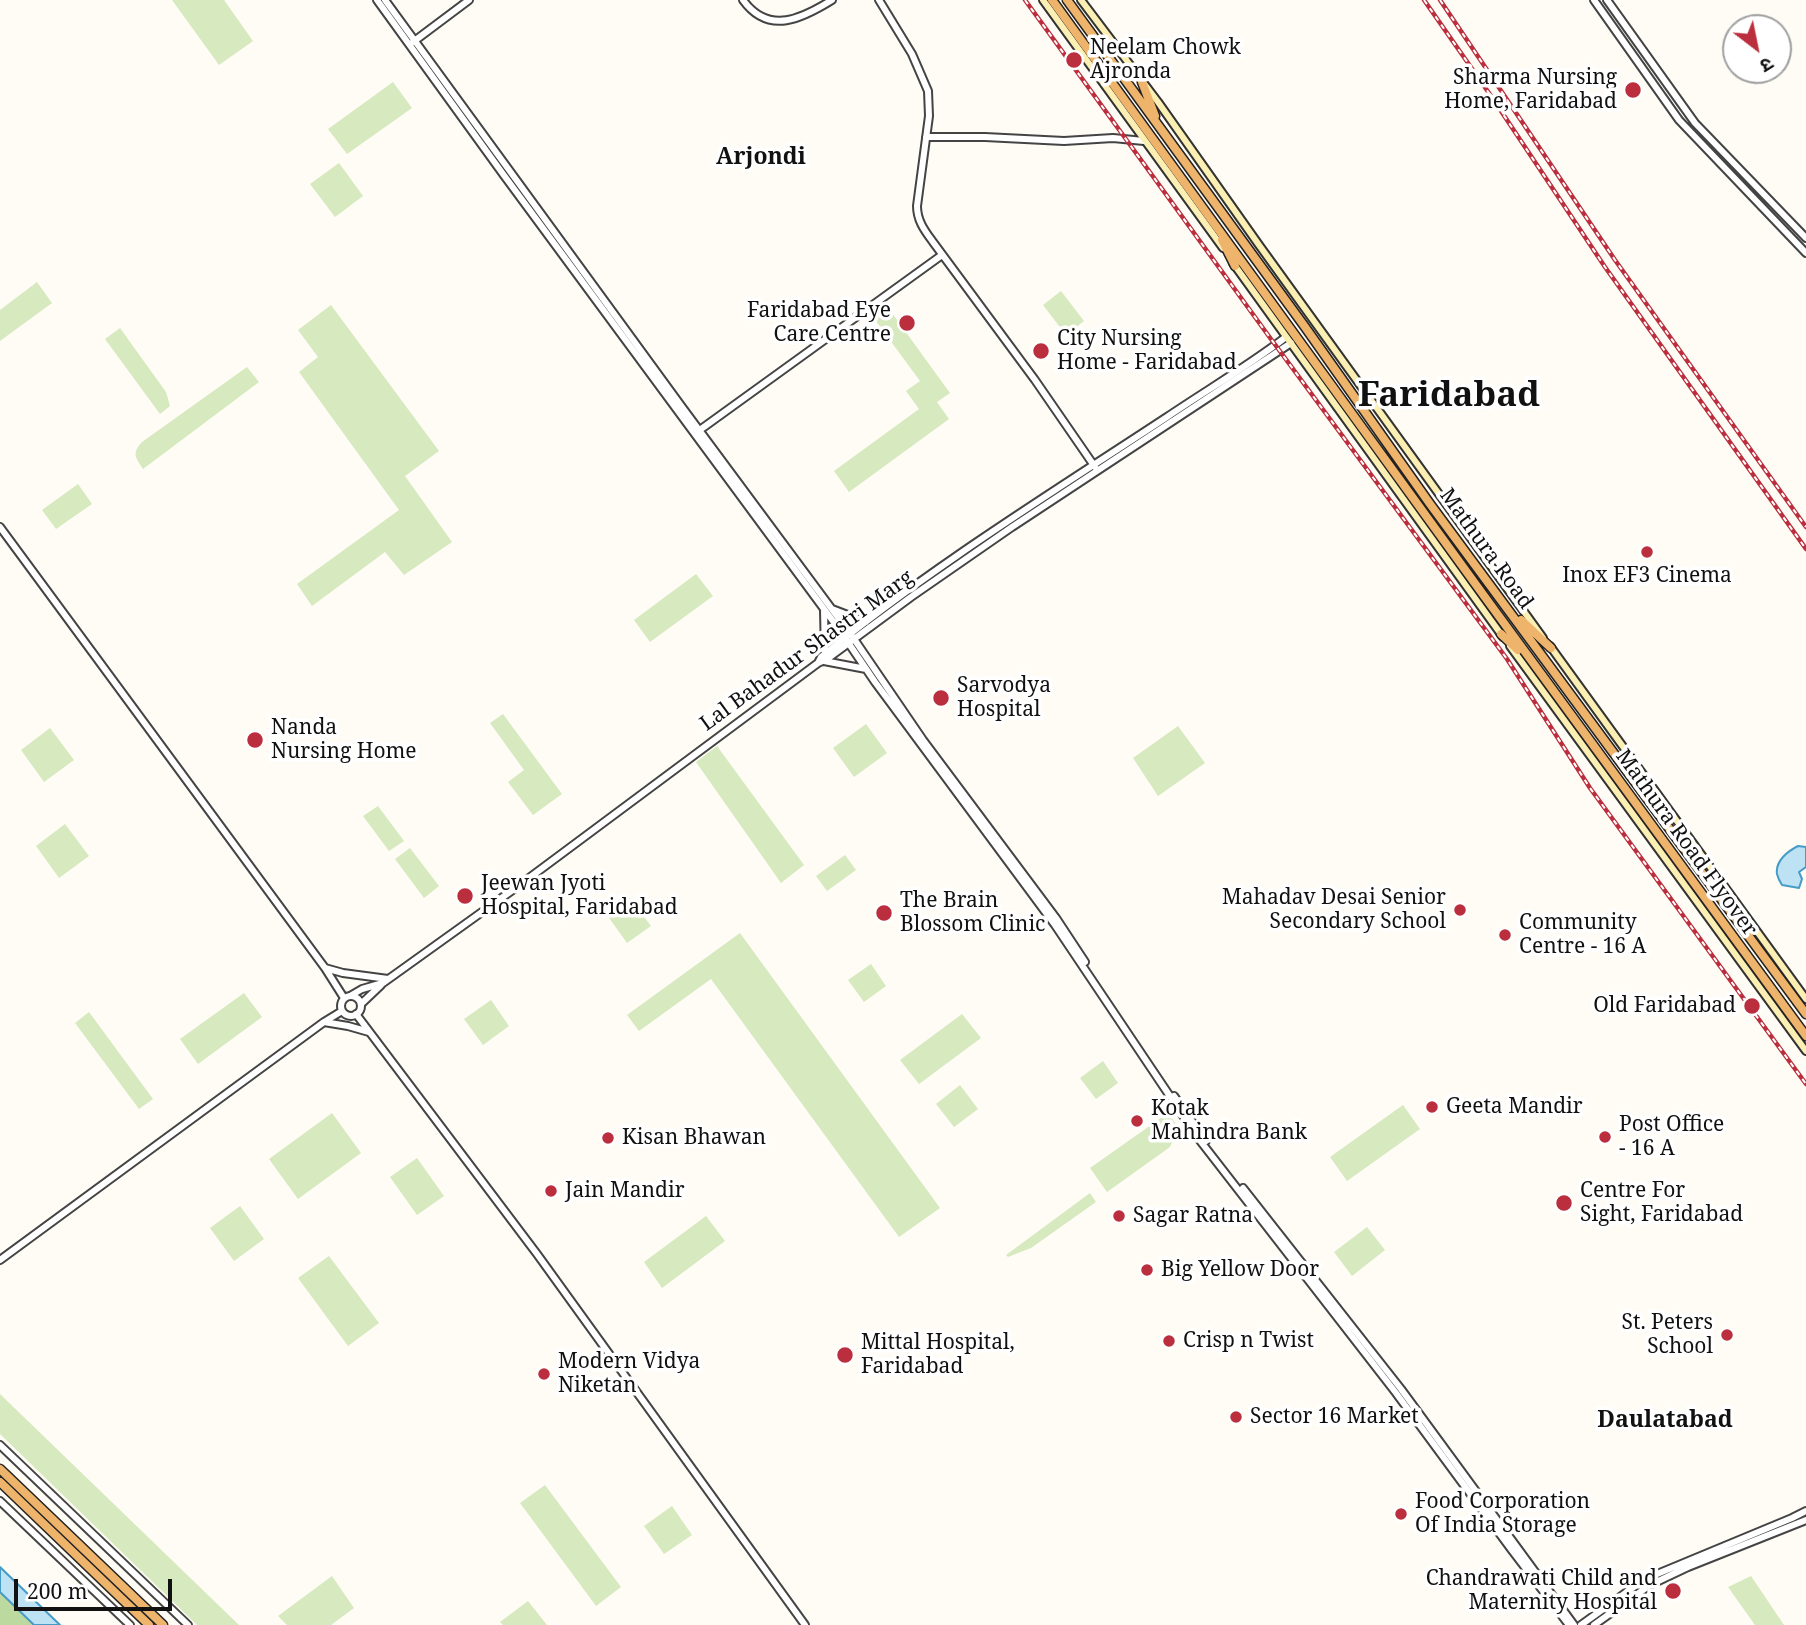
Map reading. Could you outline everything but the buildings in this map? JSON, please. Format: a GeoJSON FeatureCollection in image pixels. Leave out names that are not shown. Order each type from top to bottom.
{"type":"FeatureCollection","features":[{"type":"Feature","properties":{"kind":"highway","name":"Mathura Road"},"geometry":{"type":"LineString","coordinates":[[1051,0],[1537,670]]}},
{"type":"Feature","properties":{"kind":"highway","name":"Mathura Road"},"geometry":{"type":"LineString","coordinates":[[1067,0],[1430,504],[1805,1008]]}},
{"type":"Feature","properties":{"kind":"highway"},"geometry":{"type":"LineString","coordinates":[[1142,82],[1158,126]]}},
{"type":"Feature","properties":{"kind":"highway"},"geometry":{"type":"LineString","coordinates":[[1209,215],[1235,265]]}},
{"type":"Feature","properties":{"kind":"highway"},"geometry":{"type":"LineString","coordinates":[[1510,612],[1551,648]]}},
{"type":"Feature","properties":{"kind":"highway"},"geometry":{"type":"LineString","coordinates":[[1501,634],[1537,670]]}},
{"type":"Feature","properties":{"kind":"highway","name":"Mathura Road Flyover"},"geometry":{"type":"LineString","coordinates":[[1537,670],[1806,1036]]}},
{"type":"Feature","properties":{"kind":"highway"},"geometry":{"type":"LineString","coordinates":[[0,1469],[163,1625]]}},
{"type":"Feature","properties":{"kind":"highway"},"geometry":{"type":"LineString","coordinates":[[0,1482],[149,1625]]}},
{"type":"Feature","properties":{"kind":"main road"},"geometry":{"type":"LineString","coordinates":[[1043,0],[1576,738],[1806,1051]]}},
{"type":"Feature","properties":{"kind":"main road"},"geometry":{"type":"LineString","coordinates":[[1081,0],[1158,102],[1551,648],[1805,1008]]}},
{"type":"Feature","properties":{"kind":"street"},"geometry":{"type":"LineString","coordinates":[[377,0],[412,43],[1059,923],[1202,1135],[1401,1389],[1569,1625]]}},
{"type":"Feature","properties":{"kind":"street"},"geometry":{"type":"LineString","coordinates":[[385,0],[412,43]]}},
{"type":"Feature","properties":{"kind":"street"},"geometry":{"type":"LineString","coordinates":[[412,43],[469,0]]}},
{"type":"Feature","properties":{"kind":"street"},"geometry":{"type":"LineString","coordinates":[[743,0],[755,13],[786,22],[800,19],[832,0]]}},
{"type":"Feature","properties":{"kind":"street"},"geometry":{"type":"LineString","coordinates":[[878,0],[912,54],[928,91],[929,108],[918,215],[922,225],[1095,467]]}},
{"type":"Feature","properties":{"kind":"street"},"geometry":{"type":"LineString","coordinates":[[1594,0],[1679,120],[1806,254]]}},
{"type":"Feature","properties":{"kind":"street"},"geometry":{"type":"LineString","coordinates":[[1607,0],[1695,123],[1806,238]]}},
{"type":"Feature","properties":{"kind":"street"},"geometry":{"type":"LineString","coordinates":[[926,137],[985,137],[1064,142],[1113,138],[1144,141]]}},
{"type":"Feature","properties":{"kind":"street"},"geometry":{"type":"LineString","coordinates":[[697,432],[942,255]]}},
{"type":"Feature","properties":{"kind":"street"},"geometry":{"type":"LineString","coordinates":[[849,639],[866,622],[998,528],[1258,359],[1286,337]]}},
{"type":"Feature","properties":{"kind":"street","name":"Lal Bahadur Shastri Marg"},"geometry":{"type":"LineString","coordinates":[[347,997],[386,981],[521,884],[849,639],[1095,467],[1292,343]]}},
{"type":"Feature","properties":{"kind":"street"},"geometry":{"type":"LineString","coordinates":[[0,527],[347,997]]}},
{"type":"Feature","properties":{"kind":"street"},"geometry":{"type":"LineString","coordinates":[[827,609],[866,622]]}},
{"type":"Feature","properties":{"kind":"street"},"geometry":{"type":"LineString","coordinates":[[827,609],[822,659],[866,669]]}},
{"type":"Feature","properties":{"kind":"street"},"geometry":{"type":"LineString","coordinates":[[849,639],[866,669],[1055,925],[1198,1138],[1564,1615],[1596,1622]]}},
{"type":"Feature","properties":{"kind":"street"},"geometry":{"type":"LineString","coordinates":[[325,968],[386,981]]}},
{"type":"Feature","properties":{"kind":"street"},"geometry":{"type":"LineString","coordinates":[[361,1004],[356,997],[347,997],[341,1004],[342,1011],[350,1016],[356,1014],[361,1004],[386,981]]}},
{"type":"Feature","properties":{"kind":"street"},"geometry":{"type":"LineString","coordinates":[[0,1260],[342,1011]]}},
{"type":"Feature","properties":{"kind":"street"},"geometry":{"type":"LineString","coordinates":[[356,1014],[551,1273],[805,1625]]}},
{"type":"Feature","properties":{"kind":"street"},"geometry":{"type":"LineString","coordinates":[[324,1023],[369,1031]]}},
{"type":"Feature","properties":{"kind":"street"},"geometry":{"type":"LineString","coordinates":[[0,1445],[188,1625]]}},
{"type":"Feature","properties":{"kind":"street"},"geometry":{"type":"LineString","coordinates":[[0,1501],[130,1625]]}},
{"type":"Feature","properties":{"kind":"street"},"geometry":{"type":"LineString","coordinates":[[1596,1622],[1645,1579],[1806,1511]]}},
{"type":"Feature","properties":{"kind":"street"},"geometry":{"type":"LineString","coordinates":[[1581,1625],[1596,1622],[1650,1585],[1669,1576],[1806,1520]]}},
{"type":"Feature","properties":{"kind":"green space"},"geometry":{"type":"Polygon","coordinates":[[[172,0],[224,0],[253,41],[219,65],[172,0]]]}},
{"type":"Feature","properties":{"kind":"green space"},"geometry":{"type":"Polygon","coordinates":[[[393,82],[412,108],[347,154],[328,129],[393,82]]]}},
{"type":"Feature","properties":{"kind":"green space"},"geometry":{"type":"Polygon","coordinates":[[[339,163],[363,196],[335,217],[310,184],[339,163]]]}},
{"type":"Feature","properties":{"kind":"green space"},"geometry":{"type":"Polygon","coordinates":[[[37,282],[52,303],[0,341],[0,310],[37,282]]]}},
{"type":"Feature","properties":{"kind":"green space"},"geometry":{"type":"Polygon","coordinates":[[[1061,291],[1084,321],[1066,335],[1043,305],[1061,291]]]}},
{"type":"Feature","properties":{"kind":"green space"},"geometry":{"type":"Polygon","coordinates":[[[884,302],[950,393],[937,402],[949,419],[849,492],[834,471],[919,409],[906,391],[920,381],[870,313],[884,302]]]}},
{"type":"Feature","properties":{"kind":"green space"},"geometry":{"type":"Polygon","coordinates":[[[331,305],[439,451],[405,476],[452,542],[404,575],[385,552],[312,606],[297,584],[399,510],[299,372],[318,357],[298,330],[331,305]]]}},
{"type":"Feature","properties":{"kind":"green space"},"geometry":{"type":"Polygon","coordinates":[[[120,328],[166,392],[170,406],[160,414],[105,339],[120,328]]]}},
{"type":"Feature","properties":{"kind":"green space"},"geometry":{"type":"Polygon","coordinates":[[[247,367],[259,382],[143,469],[136,455],[142,442],[247,367]]]}},
{"type":"Feature","properties":{"kind":"green space"},"geometry":{"type":"Polygon","coordinates":[[[78,484],[92,504],[56,529],[42,510],[78,484]]]}},
{"type":"Feature","properties":{"kind":"green space"},"geometry":{"type":"Polygon","coordinates":[[[696,574],[713,596],[650,642],[634,620],[696,574]]]}},
{"type":"Feature","properties":{"kind":"green space"},"geometry":{"type":"Polygon","coordinates":[[[503,714],[562,794],[533,815],[508,782],[524,770],[490,723],[503,714]]]}},
{"type":"Feature","properties":{"kind":"green space"},"geometry":{"type":"Polygon","coordinates":[[[866,724],[887,753],[854,777],[833,748],[866,724]]]}},
{"type":"Feature","properties":{"kind":"green space"},"geometry":{"type":"Polygon","coordinates":[[[1178,726],[1205,763],[1158,796],[1133,758],[1178,726]]]}},
{"type":"Feature","properties":{"kind":"green space"},"geometry":{"type":"Polygon","coordinates":[[[50,728],[74,760],[44,782],[21,750],[50,728]]]}},
{"type":"Feature","properties":{"kind":"green space"},"geometry":{"type":"Polygon","coordinates":[[[717,746],[804,865],[781,883],[696,762],[717,746]]]}},
{"type":"Feature","properties":{"kind":"green space"},"geometry":{"type":"Polygon","coordinates":[[[378,806],[404,841],[389,851],[363,816],[378,806]]]}},
{"type":"Feature","properties":{"kind":"green space"},"geometry":{"type":"Polygon","coordinates":[[[65,824],[89,856],[59,878],[36,846],[65,824]]]}},
{"type":"Feature","properties":{"kind":"green space"},"geometry":{"type":"Polygon","coordinates":[[[410,848],[439,886],[424,898],[395,859],[410,848]]]}},
{"type":"Feature","properties":{"kind":"green space"},"geometry":{"type":"Polygon","coordinates":[[[845,855],[856,870],[827,891],[816,876],[845,855]]]}},
{"type":"Feature","properties":{"kind":"green space"},"geometry":{"type":"Polygon","coordinates":[[[630,898],[651,926],[627,943],[607,915],[630,898]]]}},
{"type":"Feature","properties":{"kind":"green space"},"geometry":{"type":"Polygon","coordinates":[[[740,933],[940,1208],[899,1237],[711,979],[639,1031],[627,1015],[740,933]]]}},
{"type":"Feature","properties":{"kind":"green space"},"geometry":{"type":"Polygon","coordinates":[[[871,964],[886,986],[864,1002],[848,980],[871,964]]]}},
{"type":"Feature","properties":{"kind":"green space"},"geometry":{"type":"Polygon","coordinates":[[[244,993],[262,1017],[198,1064],[180,1039],[244,993]]]}},
{"type":"Feature","properties":{"kind":"green space"},"geometry":{"type":"Polygon","coordinates":[[[491,1000],[509,1026],[483,1045],[464,1019],[491,1000]]]}},
{"type":"Feature","properties":{"kind":"green space"},"geometry":{"type":"Polygon","coordinates":[[[89,1012],[153,1099],[139,1109],[75,1023],[89,1012]]]}},
{"type":"Feature","properties":{"kind":"green space"},"geometry":{"type":"Polygon","coordinates":[[[962,1014],[981,1038],[919,1084],[900,1060],[962,1014]]]}},
{"type":"Feature","properties":{"kind":"green space"},"geometry":{"type":"Polygon","coordinates":[[[1103,1061],[1118,1083],[1096,1099],[1080,1078],[1103,1061]]]}},
{"type":"Feature","properties":{"kind":"green space"},"geometry":{"type":"Polygon","coordinates":[[[960,1085],[978,1109],[954,1127],[936,1104],[960,1085]]]}},
{"type":"Feature","properties":{"kind":"green space"},"geometry":{"type":"Polygon","coordinates":[[[1403,1105],[1420,1129],[1347,1181],[1330,1157],[1403,1105]]]}},
{"type":"Feature","properties":{"kind":"green space"},"geometry":{"type":"Polygon","coordinates":[[[332,1113],[361,1153],[298,1199],[269,1159],[332,1113]]]}},
{"type":"Feature","properties":{"kind":"green space"},"geometry":{"type":"Polygon","coordinates":[[[1168,1113],[1179,1128],[1170,1147],[1107,1192],[1090,1168],[1168,1113]]]}},
{"type":"Feature","properties":{"kind":"green space"},"geometry":{"type":"Polygon","coordinates":[[[417,1158],[444,1196],[417,1215],[390,1177],[417,1158]]]}},
{"type":"Feature","properties":{"kind":"green space"},"geometry":{"type":"Polygon","coordinates":[[[1090,1193],[1096,1202],[1031,1248],[1008,1257],[1006,1255],[1090,1193]]]}},
{"type":"Feature","properties":{"kind":"green space"},"geometry":{"type":"Polygon","coordinates":[[[240,1206],[264,1239],[234,1261],[210,1228],[240,1206]]]}},
{"type":"Feature","properties":{"kind":"green space"},"geometry":{"type":"Polygon","coordinates":[[[706,1216],[725,1241],[662,1288],[644,1262],[706,1216]]]}},
{"type":"Feature","properties":{"kind":"green space"},"geometry":{"type":"Polygon","coordinates":[[[1367,1227],[1385,1250],[1352,1276],[1334,1252],[1367,1227]]]}},
{"type":"Feature","properties":{"kind":"green space"},"geometry":{"type":"Polygon","coordinates":[[[329,1256],[379,1323],[348,1346],[298,1278],[329,1256]]]}},
{"type":"Feature","properties":{"kind":"green space"},"geometry":{"type":"Polygon","coordinates":[[[0,1394],[239,1625],[197,1625],[0,1434],[0,1394]]]}},
{"type":"Feature","properties":{"kind":"green space"},"geometry":{"type":"Polygon","coordinates":[[[545,1485],[621,1587],[596,1606],[520,1503],[545,1485]]]}},
{"type":"Feature","properties":{"kind":"green space"},"geometry":{"type":"Polygon","coordinates":[[[672,1506],[692,1535],[664,1554],[644,1526],[672,1506]]]}},
{"type":"Feature","properties":{"kind":"green space"},"geometry":{"type":"Polygon","coordinates":[[[332,1576],[354,1608],[331,1625],[287,1625],[278,1616],[332,1576]]]}},
{"type":"Feature","properties":{"kind":"green space"},"geometry":{"type":"Polygon","coordinates":[[[1751,1576],[1784,1625],[1755,1625],[1728,1587],[1751,1576]]]}},
{"type":"Feature","properties":{"kind":"green space"},"geometry":{"type":"Polygon","coordinates":[[[0,1592],[34,1625],[0,1625],[0,1592]]]}},
{"type":"Feature","properties":{"kind":"green space"},"geometry":{"type":"Polygon","coordinates":[[[528,1601],[547,1625],[503,1625],[500,1622],[528,1601]]]}},
{"type":"Feature","properties":{"kind":"water"},"geometry":{"type":"Polygon","coordinates":[[[1798,846],[1806,847],[1806,867],[1799,872],[1802,879],[1799,888],[1782,885],[1777,874],[1778,865],[1786,854],[1798,846]]]}},
{"type":"Feature","properties":{"kind":"water"},"geometry":{"type":"Polygon","coordinates":[[[0,1567],[60,1625],[34,1625],[0,1592],[0,1567]]]}},
{"type":"Feature","properties":{"kind":"railway"},"geometry":{"type":"LineString","coordinates":[[1025,0],[1507,659],[1590,788],[1806,1084]]}},
{"type":"Feature","properties":{"kind":"railway"},"geometry":{"type":"LineString","coordinates":[[1424,0],[1605,267],[1806,549]]}},
{"type":"Feature","properties":{"kind":"railway"},"geometry":{"type":"LineString","coordinates":[[1440,0],[1615,260],[1806,527]]}},
{"type":"Feature","properties":{"kind":"place","name":"Neelam Chowk Ajronda"},"geometry":{"type":"Point","coordinates":[1074,60]}},
{"type":"Feature","properties":{"kind":"place","name":"Sharma Nursing Home, Faridabad"},"geometry":{"type":"Point","coordinates":[1633,90]}},
{"type":"Feature","properties":{"kind":"place","name":"Faridabad Eye Care Centre"},"geometry":{"type":"Point","coordinates":[907,323]}},
{"type":"Feature","properties":{"kind":"place","name":"City Nursing Home - Faridabad"},"geometry":{"type":"Point","coordinates":[1041,351]}},
{"type":"Feature","properties":{"kind":"place","name":"Inox EF3 Cinema"},"geometry":{"type":"Point","coordinates":[1647,552]}},
{"type":"Feature","properties":{"kind":"place","name":"Sarvodya Hospital"},"geometry":{"type":"Point","coordinates":[941,698]}},
{"type":"Feature","properties":{"kind":"place","name":"Nanda Nursing Home"},"geometry":{"type":"Point","coordinates":[255,740]}},
{"type":"Feature","properties":{"kind":"place","name":"Jeewan Jyoti Hospital, Faridabad"},"geometry":{"type":"Point","coordinates":[465,896]}},
{"type":"Feature","properties":{"kind":"place","name":"Mahadav Desai Senior Secondary School"},"geometry":{"type":"Point","coordinates":[1460,910]}},
{"type":"Feature","properties":{"kind":"place","name":"The Brain Blossom Clinic"},"geometry":{"type":"Point","coordinates":[884,913]}},
{"type":"Feature","properties":{"kind":"place","name":"Community Centre - 16 A"},"geometry":{"type":"Point","coordinates":[1505,935]}},
{"type":"Feature","properties":{"kind":"place","name":"Old Faridabad"},"geometry":{"type":"Point","coordinates":[1752,1006]}},
{"type":"Feature","properties":{"kind":"place","name":"Geeta Mandir"},"geometry":{"type":"Point","coordinates":[1432,1107]}},
{"type":"Feature","properties":{"kind":"place","name":"Kotak Mahindra Bank"},"geometry":{"type":"Point","coordinates":[1137,1121]}},
{"type":"Feature","properties":{"kind":"place","name":"Post Office - 16 A"},"geometry":{"type":"Point","coordinates":[1605,1137]}},
{"type":"Feature","properties":{"kind":"place","name":"Kisan Bhawan"},"geometry":{"type":"Point","coordinates":[608,1138]}},
{"type":"Feature","properties":{"kind":"place","name":"Jain Mandir"},"geometry":{"type":"Point","coordinates":[551,1191]}},
{"type":"Feature","properties":{"kind":"place","name":"Centre For Sight, Faridabad"},"geometry":{"type":"Point","coordinates":[1564,1203]}},
{"type":"Feature","properties":{"kind":"place","name":"Sagar Ratna"},"geometry":{"type":"Point","coordinates":[1119,1216]}},
{"type":"Feature","properties":{"kind":"place","name":"Big Yellow Door"},"geometry":{"type":"Point","coordinates":[1147,1270]}},
{"type":"Feature","properties":{"kind":"place","name":"St. Peters School"},"geometry":{"type":"Point","coordinates":[1727,1335]}},
{"type":"Feature","properties":{"kind":"place","name":"Crisp n Twist"},"geometry":{"type":"Point","coordinates":[1169,1341]}},
{"type":"Feature","properties":{"kind":"place","name":"Mittal Hospital, Faridabad"},"geometry":{"type":"Point","coordinates":[845,1355]}},
{"type":"Feature","properties":{"kind":"place","name":"Modern Vidya Niketan"},"geometry":{"type":"Point","coordinates":[544,1374]}},
{"type":"Feature","properties":{"kind":"place","name":"Sector 16 Market"},"geometry":{"type":"Point","coordinates":[1236,1417]}},
{"type":"Feature","properties":{"kind":"place","name":"Food Corporation Of India Storage"},"geometry":{"type":"Point","coordinates":[1401,1514]}},
{"type":"Feature","properties":{"kind":"place","name":"Chandrawati Child and Maternity Hospital"},"geometry":{"type":"Point","coordinates":[1673,1591]}},
{"type":"Feature","properties":{"kind":"district","name":"Arjondi"},"geometry":{"type":"Point","coordinates":[761,157]}},
{"type":"Feature","properties":{"kind":"district","name":"Faridabad"},"geometry":{"type":"Point","coordinates":[1449,396]}},
{"type":"Feature","properties":{"kind":"district","name":"Daulatabad"},"geometry":{"type":"Point","coordinates":[1665,1420]}}]}
